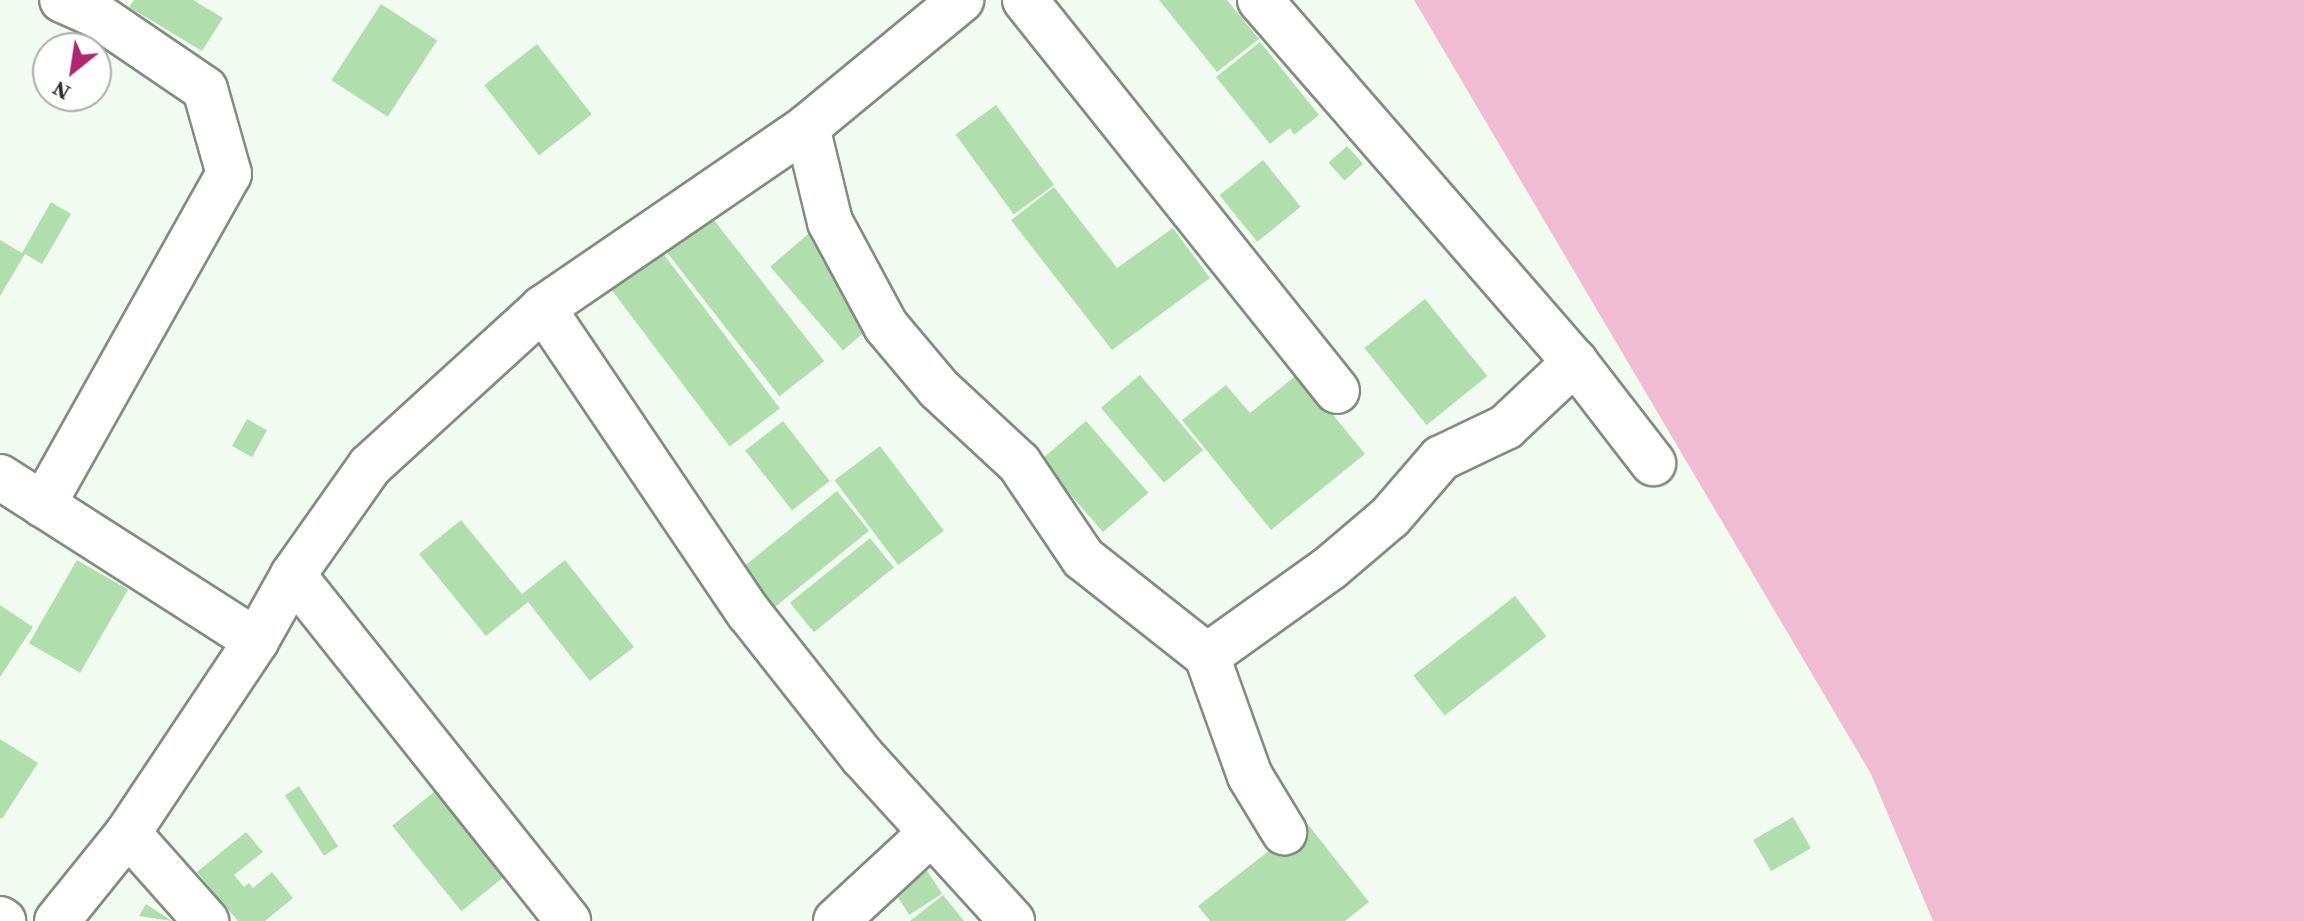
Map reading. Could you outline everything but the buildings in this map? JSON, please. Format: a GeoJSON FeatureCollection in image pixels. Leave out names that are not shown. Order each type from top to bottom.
{"type":"FeatureCollection","features":[{"type":"Feature","properties":{"kind":"street"},"geometry":{"type":"LineString","coordinates":[[57,921],[128,833],[256,641],[293,575],[370,466],[543,308],[807,127],[961,0]]}},
{"type":"Feature","properties":{"kind":"street"},"geometry":{"type":"LineString","coordinates":[[1025,0],[1337,391]]}},
{"type":"Feature","properties":{"kind":"street"},"geometry":{"type":"LineString","coordinates":[[1260,0],[1575,362],[1653,463]]}},
{"type":"Feature","properties":{"kind":"street"},"geometry":{"type":"LineString","coordinates":[[43,505],[229,174],[205,89],[87,5]]}},
{"type":"Feature","properties":{"kind":"street"},"geometry":{"type":"LineString","coordinates":[[807,127],[830,222],[886,326],[939,389],[1019,463],[1083,558],[1207,656],[1250,776],[1284,832]]}},
{"type":"Feature","properties":{"kind":"street"},"geometry":{"type":"LineString","coordinates":[[543,308],[749,613],[929,835],[1012,921]]}},
{"type":"Feature","properties":{"kind":"street"},"geometry":{"type":"LineString","coordinates":[[1207,656],[1330,568],[1390,517],[1441,458],[1506,427],[1575,362]]}},
{"type":"Feature","properties":{"kind":"street"},"geometry":{"type":"LineString","coordinates":[[0,477],[256,641]]}},
{"type":"Feature","properties":{"kind":"street"},"geometry":{"type":"LineString","coordinates":[[293,575],[568,921]]}},
{"type":"Feature","properties":{"kind":"street"},"geometry":{"type":"LineString","coordinates":[[128,833],[206,921]]}},
{"type":"Feature","properties":{"kind":"street"},"geometry":{"type":"LineString","coordinates":[[836,921],[929,835]]}},
{"type":"Feature","properties":{"kind":"shaded area"},"geometry":{"type":"Polygon","coordinates":[[[1414,0],[2304,0],[2304,921],[1933,921],[1871,774],[1414,0]]]}}]}
